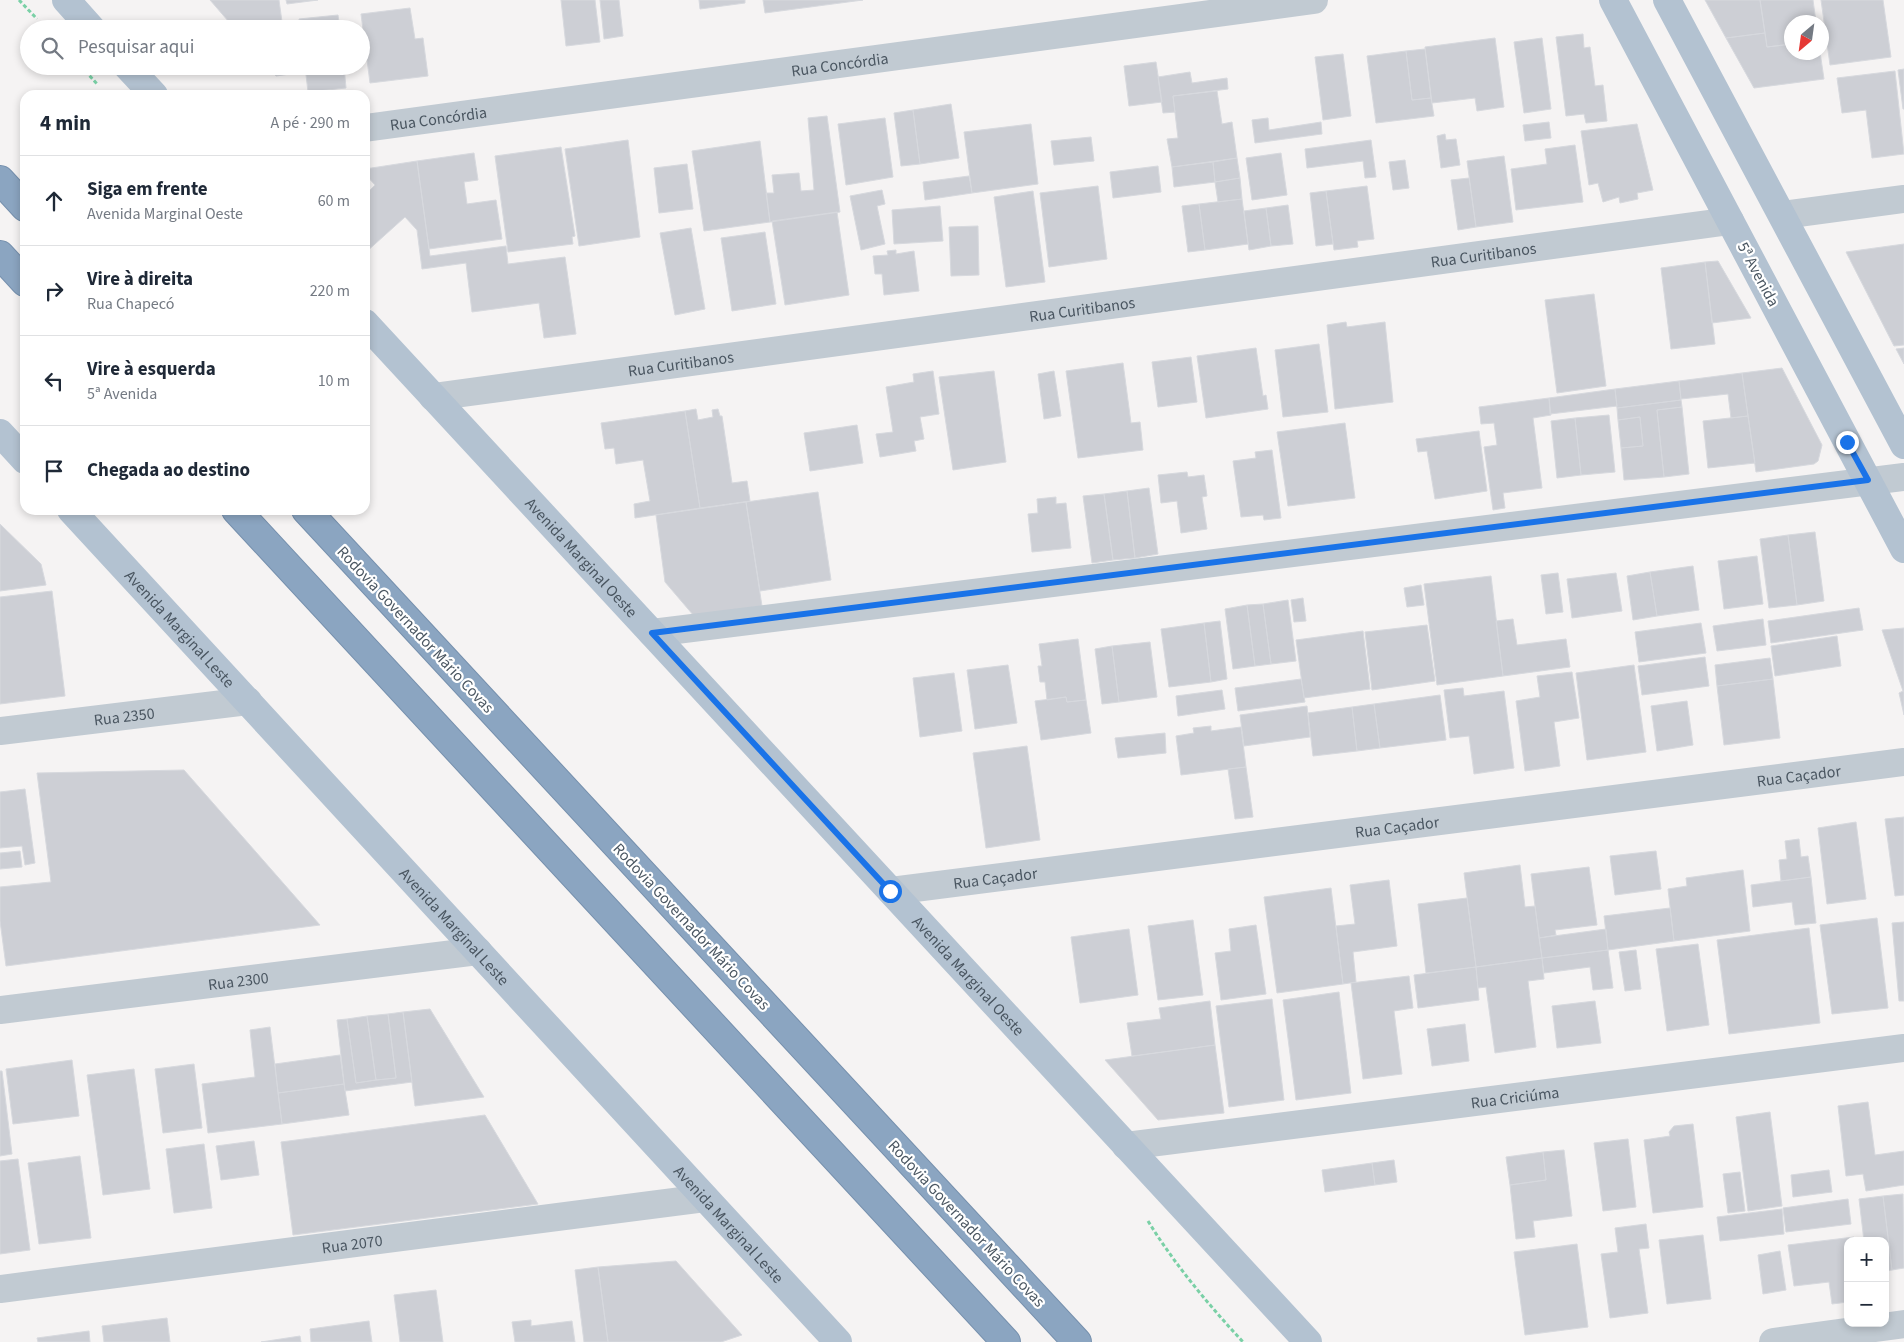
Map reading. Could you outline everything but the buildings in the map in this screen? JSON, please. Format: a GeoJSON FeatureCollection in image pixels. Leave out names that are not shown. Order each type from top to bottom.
{"type":"FeatureCollection","features":[{"type":"Feature","properties":{"kind":"highway"},"geometry":{"type":"LineString","coordinates":[[0,180],[20,202]]}},
{"type":"Feature","properties":{"kind":"highway"},"geometry":{"type":"LineString","coordinates":[[0,255],[20,277]]}},
{"type":"Feature","properties":{"kind":"highway"},"geometry":{"type":"LineString","coordinates":[[241,515],[1006,1342]]}},
{"type":"Feature","properties":{"kind":"highway","name":"Rodovia Governador Mário Covas"},"geometry":{"type":"LineString","coordinates":[[311,515],[1077,1342]]}},
{"type":"Feature","properties":{"kind":"highway"},"geometry":{"type":"LineString","coordinates":[[1031,1292],[1094,1342]]}},
{"type":"Feature","properties":{"kind":"main road"},"geometry":{"type":"LineString","coordinates":[[66,0],[84,20]]}},
{"type":"Feature","properties":{"kind":"main road","name":"5ª Avenida"},"geometry":{"type":"LineString","coordinates":[[1613,0],[1904,549]]}},
{"type":"Feature","properties":{"kind":"main road"},"geometry":{"type":"LineString","coordinates":[[1667,0],[1904,445]]}},
{"type":"Feature","properties":{"kind":"main road"},"geometry":{"type":"LineString","coordinates":[[135,75],[149,90]]}},
{"type":"Feature","properties":{"kind":"main road","name":"Avenida Marginal Oeste"},"geometry":{"type":"LineString","coordinates":[[370,328],[1308,1342]]}},
{"type":"Feature","properties":{"kind":"main road"},"geometry":{"type":"LineString","coordinates":[[1,435],[20,455]]}},
{"type":"Feature","properties":{"kind":"main road","name":"Avenida Marginal Leste"},"geometry":{"type":"LineString","coordinates":[[76,515],[838,1342]]}},
{"type":"Feature","properties":{"kind":"street","name":"Rua Concórdia"},"geometry":{"type":"LineString","coordinates":[[370,127],[1314,0]]}},
{"type":"Feature","properties":{"kind":"street"},"geometry":{"type":"LineString","coordinates":[[1783,215],[1904,199]]}},
{"type":"Feature","properties":{"kind":"street","name":"Rua Curitibanos"},"geometry":{"type":"LineString","coordinates":[[433,396],[1730,221]]}},
{"type":"Feature","properties":{"kind":"street"},"geometry":{"type":"LineString","coordinates":[[652,633],[1904,477]]}},
{"type":"Feature","properties":{"kind":"street","name":"Rua 2350"},"geometry":{"type":"LineString","coordinates":[[0,731],[248,701]]}},
{"type":"Feature","properties":{"kind":"street","name":"Rua Caçador"},"geometry":{"type":"LineString","coordinates":[[890,891],[1904,762]]}},
{"type":"Feature","properties":{"kind":"street","name":"Rua 2300"},"geometry":{"type":"LineString","coordinates":[[0,1010],[478,951]]}},
{"type":"Feature","properties":{"kind":"street","name":"Rua Criciúma"},"geometry":{"type":"LineString","coordinates":[[1126,1146],[1904,1048]]}},
{"type":"Feature","properties":{"kind":"street","name":"Rua 2070"},"geometry":{"type":"LineString","coordinates":[[0,1289],[705,1198]]}},
{"type":"Feature","properties":{"kind":"street"},"geometry":{"type":"LineString","coordinates":[[1773,1342],[1904,1324]]}},
{"type":"Feature","properties":{"kind":"path"},"geometry":{"type":"LineString","coordinates":[[19,0],[37,20]]}},
{"type":"Feature","properties":{"kind":"path"},"geometry":{"type":"LineString","coordinates":[[89,75],[101,88]]}},
{"type":"Feature","properties":{"kind":"route"},"geometry":{"type":"LineString","coordinates":[[890,891],[652,633],[1868,480],[1847,442]]}}]}
